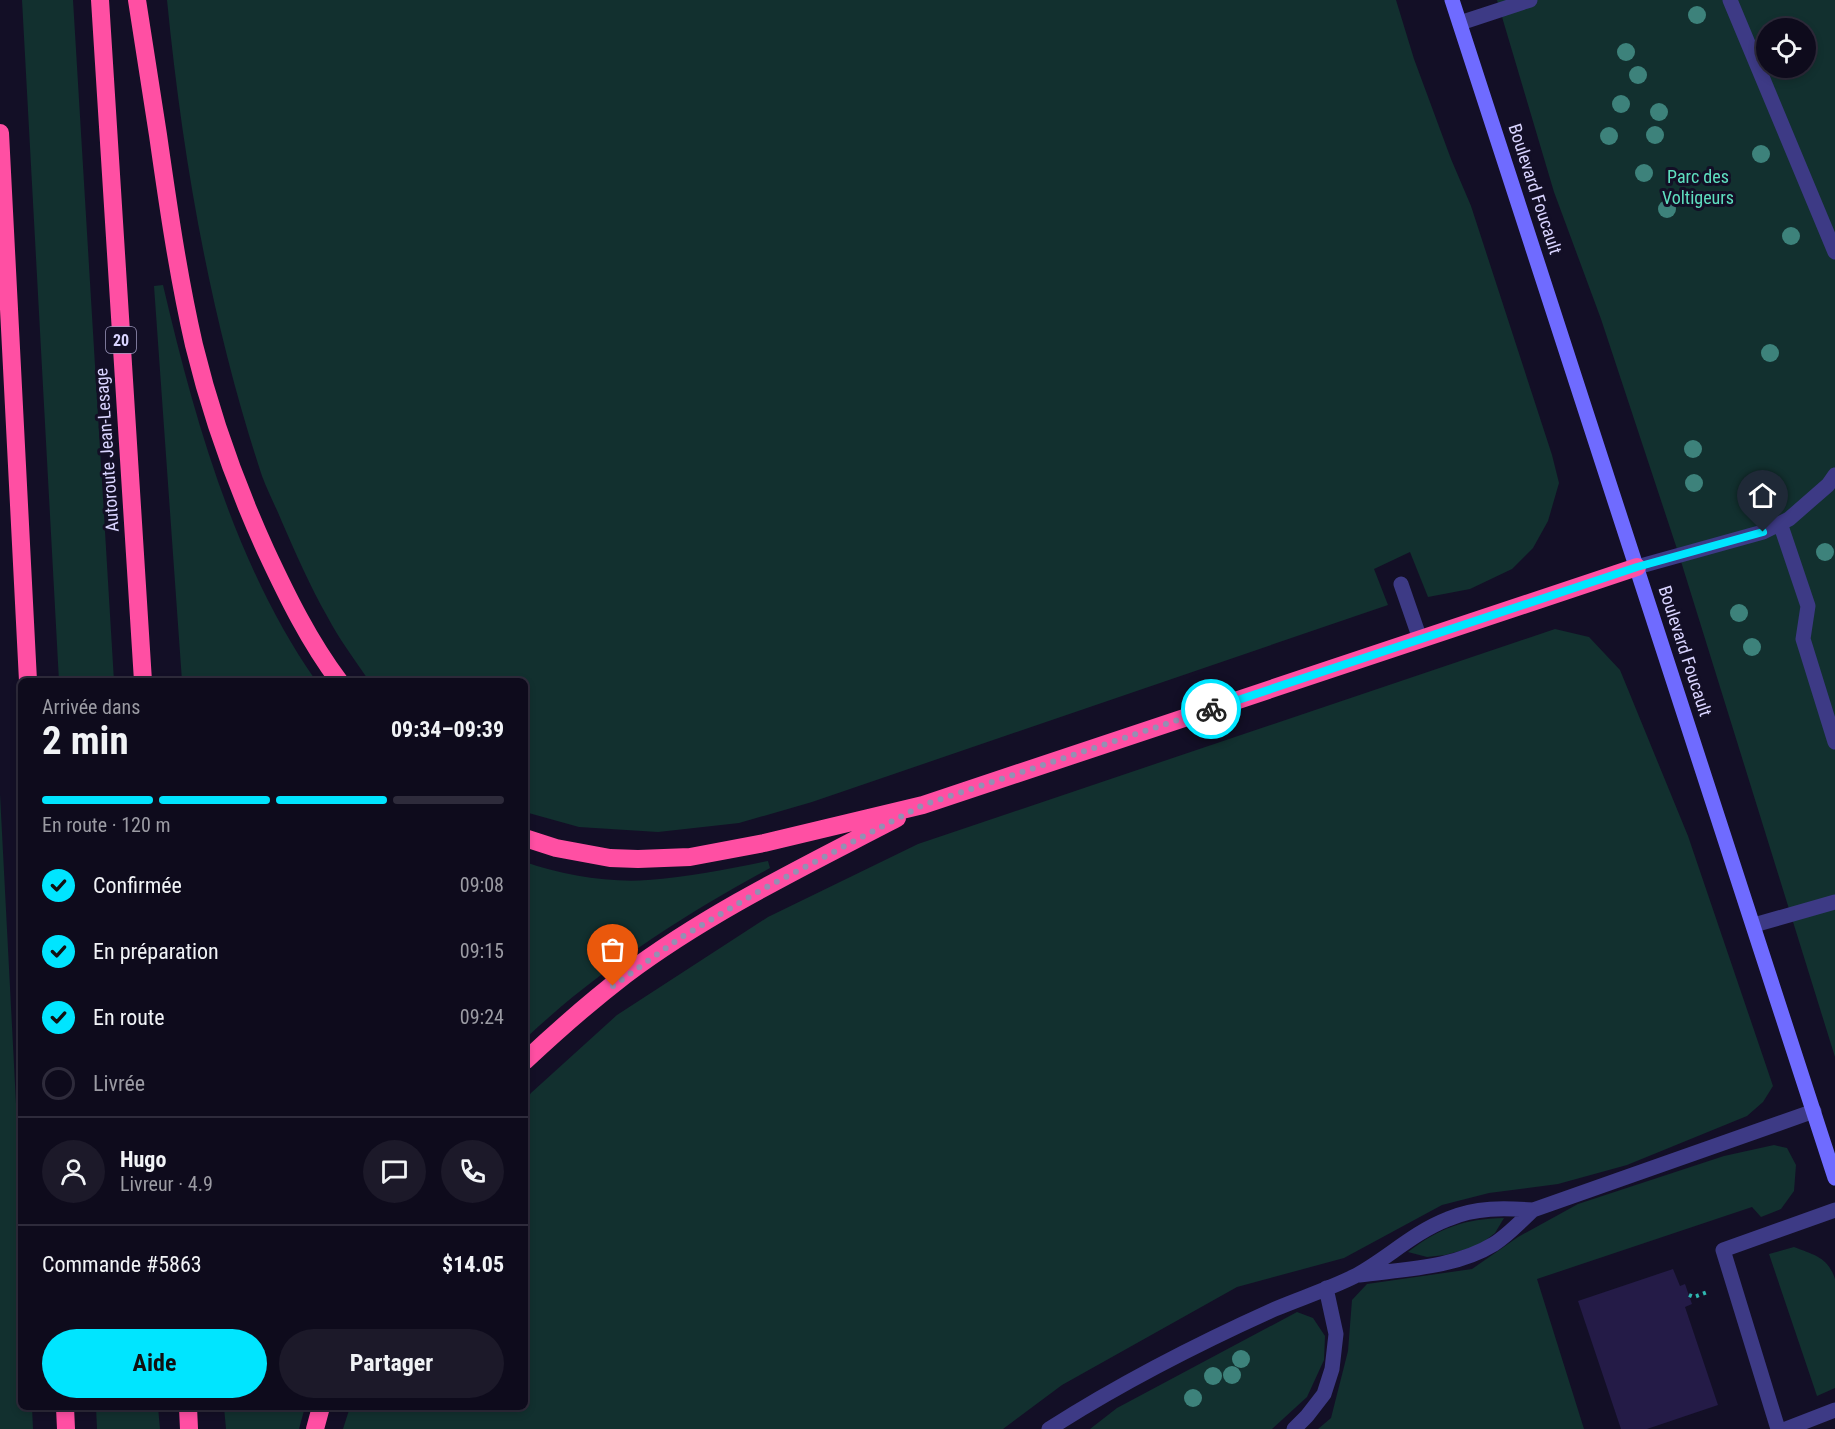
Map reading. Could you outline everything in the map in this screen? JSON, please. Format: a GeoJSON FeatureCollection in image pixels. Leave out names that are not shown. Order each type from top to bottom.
{"type":"FeatureCollection","features":[{"type":"Feature","properties":{"kind":"highway","name":"Autoroute Jean-Lesage"},"geometry":{"type":"LineString","coordinates":[[100,0],[142,678]]}},
{"type":"Feature","properties":{"kind":"highway"},"geometry":{"type":"LineString","coordinates":[[137,0],[163,178],[181,280],[205,383],[229,457],[261,539],[293,606],[337,678]]}},
{"type":"Feature","properties":{"kind":"highway"},"geometry":{"type":"LineString","coordinates":[[0,133],[28,678]]}},
{"type":"Feature","properties":{"kind":"highway"},"geometry":{"type":"LineString","coordinates":[[528,839],[556,848],[610,858],[690,857],[764,843],[923,805],[1637,567]]}},
{"type":"Feature","properties":{"kind":"highway"},"geometry":{"type":"LineString","coordinates":[[528,1058],[599,996],[680,938],[778,880],[923,805]]}},
{"type":"Feature","properties":{"kind":"highway"},"geometry":{"type":"LineString","coordinates":[[65,1410],[66,1429]]}},
{"type":"Feature","properties":{"kind":"highway"},"geometry":{"type":"LineString","coordinates":[[188,1410],[189,1429]]}},
{"type":"Feature","properties":{"kind":"highway"},"geometry":{"type":"LineString","coordinates":[[315,1429],[320,1410]]}},
{"type":"Feature","properties":{"kind":"street","name":"Boulevard Foucault"},"geometry":{"type":"LineString","coordinates":[[1452,0],[1835,1178]]}},
{"type":"Feature","properties":{"kind":"lane"},"geometry":{"type":"LineString","coordinates":[[1460,23],[1530,0]]}},
{"type":"Feature","properties":{"kind":"lane"},"geometry":{"type":"LineString","coordinates":[[1730,0],[1835,252]]}},
{"type":"Feature","properties":{"kind":"lane"},"geometry":{"type":"LineString","coordinates":[[1637,567],[1763,532],[1788,519],[1828,485],[1835,475]]}},
{"type":"Feature","properties":{"kind":"lane"},"geometry":{"type":"LineString","coordinates":[[1780,523],[1808,606],[1803,639],[1835,742]]}},
{"type":"Feature","properties":{"kind":"lane"},"geometry":{"type":"LineString","coordinates":[[1401,584],[1420,639]]}},
{"type":"Feature","properties":{"kind":"lane"},"geometry":{"type":"LineString","coordinates":[[1754,925],[1835,902]]}},
{"type":"Feature","properties":{"kind":"lane"},"geometry":{"type":"LineString","coordinates":[[1355,1275],[1441,1263],[1473,1255],[1497,1242],[1533,1210],[1814,1111]]}},
{"type":"Feature","properties":{"kind":"lane"},"geometry":{"type":"LineString","coordinates":[[1058,1427],[1084,1406],[1174,1357],[1355,1275],[1416,1234],[1448,1218],[1472,1211],[1497,1208],[1533,1210]]}},
{"type":"Feature","properties":{"kind":"lane"},"geometry":{"type":"LineString","coordinates":[[1778,1429],[1722,1250],[1835,1210]]}},
{"type":"Feature","properties":{"kind":"lane"},"geometry":{"type":"LineString","coordinates":[[1294,1429],[1324,1394],[1332,1369],[1336,1334],[1326,1288]]}},
{"type":"Feature","properties":{"kind":"lane"},"geometry":{"type":"LineString","coordinates":[[1786,1429],[1835,1410]]}},
{"type":"Feature","properties":{"kind":"path"},"geometry":{"type":"LineString","coordinates":[[1689,1295],[1694,1297]]}},
{"type":"Feature","properties":{"kind":"green space"},"geometry":{"type":"Polygon","coordinates":[[[22,0],[73,0],[114,678],[59,678],[22,0]]]}},
{"type":"Feature","properties":{"kind":"green space"},"geometry":{"type":"Polygon","coordinates":[[[167,0],[1396,0],[1414,59],[1471,206],[1552,455],[1559,483],[1548,521],[1533,548],[1512,569],[1470,589],[1428,597],[1410,552],[1374,569],[1388,605],[812,802],[739,823],[658,832],[579,827],[528,813],[528,678],[367,678],[337,633],[303,570],[262,476],[228,359],[201,241],[181,121],[167,0]]]}},
{"type":"Feature","properties":{"kind":"green space","name":"Parc des Voltigeurs"},"geometry":{"type":"Polygon","coordinates":[[[1497,0],[1835,0],[1835,1057],[1679,555],[1601,319],[1554,192],[1497,0]]]}},
{"type":"Feature","properties":{"kind":"green space"},"geometry":{"type":"Polygon","coordinates":[[[163,285],[204,439],[241,541],[288,637],[314,678],[182,678],[154,286],[163,285]]]}},
{"type":"Feature","properties":{"kind":"green space"},"geometry":{"type":"Polygon","coordinates":[[[1555,629],[1589,637],[1620,670],[1688,836],[1773,1086],[1763,1102],[1747,1116],[1627,1165],[1558,1184],[1489,1193],[1442,1205],[1344,1258],[1237,1287],[1062,1385],[1003,1429],[343,1429],[349,1410],[528,1410],[528,1097],[617,1015],[768,917],[918,844],[1555,629]]]}},
{"type":"Feature","properties":{"kind":"green space"},"geometry":{"type":"Polygon","coordinates":[[[0,794],[18,1142],[18,1410],[32,1410],[33,1429],[0,1429],[0,794]]]}},
{"type":"Feature","properties":{"kind":"green space"},"geometry":{"type":"Polygon","coordinates":[[[768,861],[770,868],[705,905],[611,967],[528,1036],[528,863],[586,877],[633,881],[723,870],[768,861]]]}},
{"type":"Feature","properties":{"kind":"green space"},"geometry":{"type":"Polygon","coordinates":[[[1774,1145],[1787,1148],[1796,1165],[1794,1191],[1781,1209],[1761,1217],[1752,1207],[1537,1279],[1584,1429],[1318,1429],[1331,1418],[1348,1351],[1352,1300],[1367,1284],[1472,1269],[1518,1237],[1578,1204],[1724,1156],[1774,1145]]]}},
{"type":"Feature","properties":{"kind":"green space"},"geometry":{"type":"Polygon","coordinates":[[[1504,1218],[1495,1233],[1478,1246],[1445,1255],[1427,1257],[1408,1252],[1430,1237],[1453,1226],[1476,1220],[1504,1218]]]}},
{"type":"Feature","properties":{"kind":"green space"},"geometry":{"type":"Polygon","coordinates":[[[1794,1247],[1824,1261],[1835,1279],[1835,1388],[1817,1396],[1769,1254],[1794,1247]]]}},
{"type":"Feature","properties":{"kind":"green space"},"geometry":{"type":"Polygon","coordinates":[[[1297,1312],[1313,1318],[1325,1336],[1324,1360],[1307,1397],[1272,1429],[1090,1429],[1117,1408],[1297,1312]]]}},
{"type":"Feature","properties":{"kind":"green space"},"geometry":{"type":"Polygon","coordinates":[[[96,1410],[158,1410],[160,1429],[97,1429],[96,1410]]]}},
{"type":"Feature","properties":{"kind":"green space"},"geometry":{"type":"Polygon","coordinates":[[[224,1410],[304,1410],[299,1429],[226,1429],[224,1410]]]}},
{"type":"Feature","properties":{"kind":"building"},"geometry":{"type":"Polygon","coordinates":[[[1673,1269],[1680,1286],[1685,1284],[1692,1304],[1685,1307],[1718,1405],[1647,1429],[1621,1429],[1578,1301],[1673,1269]]]}},
{"type":"Feature","properties":{"kind":"way so far"},"geometry":{"type":"LineString","coordinates":[[613,986],[680,938],[763,889],[923,805],[1211,709]]}},
{"type":"Feature","properties":{"kind":"route"},"geometry":{"type":"LineString","coordinates":[[1211,709],[1637,567],[1763,532]]}}]}
